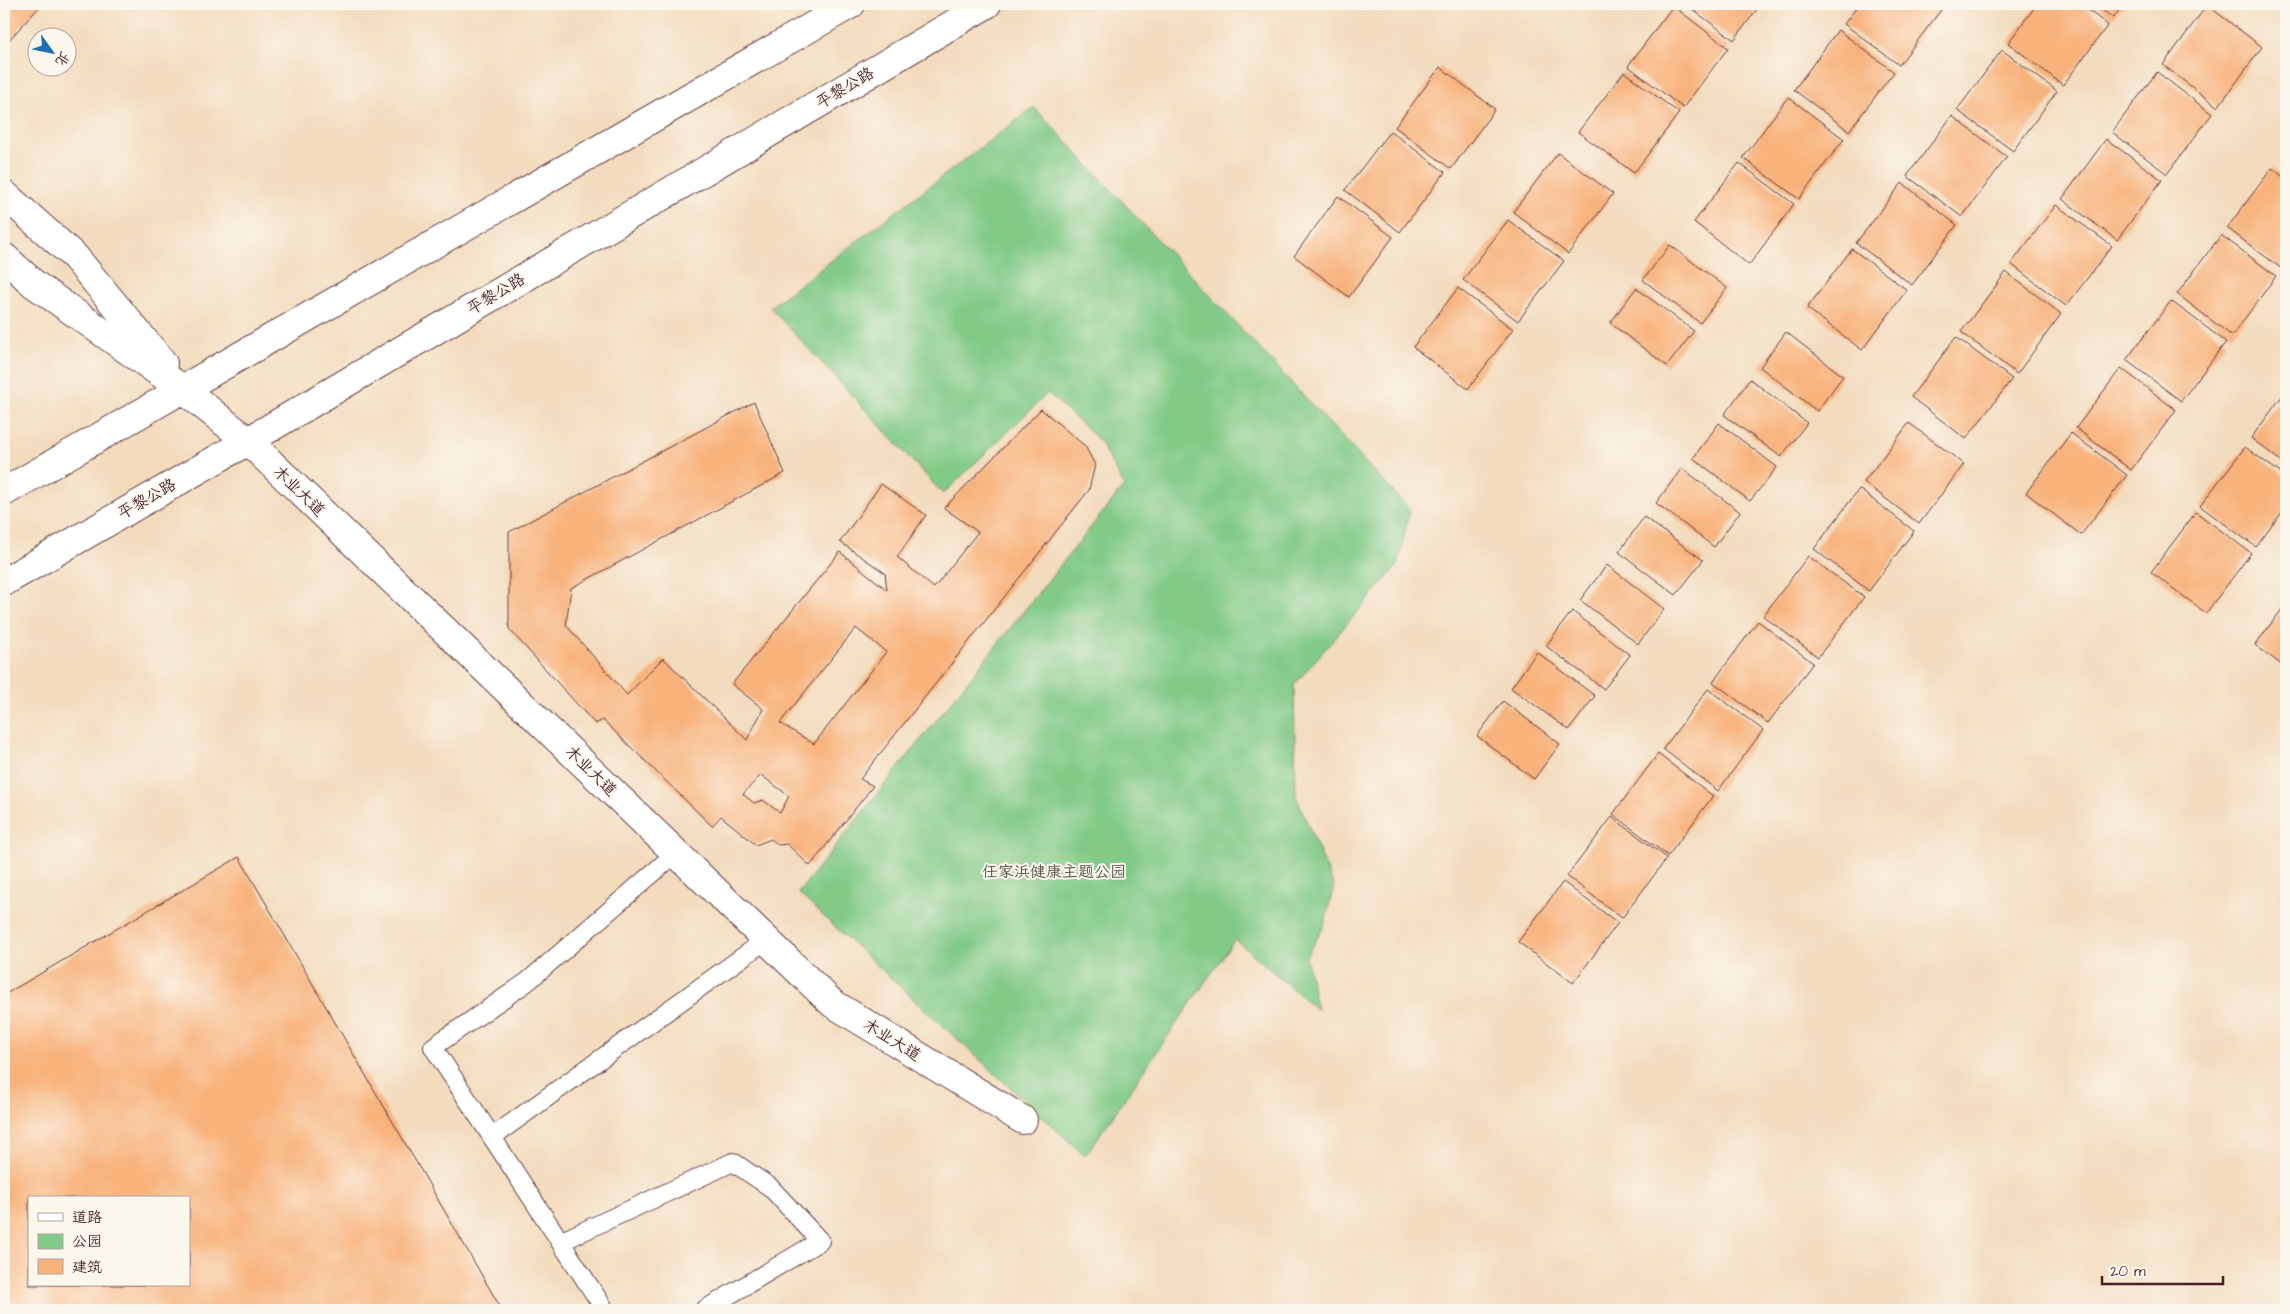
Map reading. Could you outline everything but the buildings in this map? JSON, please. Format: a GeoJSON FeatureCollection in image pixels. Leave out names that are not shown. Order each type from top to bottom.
{"type":"FeatureCollection","features":[{"type":"Feature","properties":{"kind":"main road"},"geometry":{"type":"LineString","coordinates":[[4,492],[851,4]]}},
{"type":"Feature","properties":{"kind":"main road","name":"平黎公路"},"geometry":{"type":"LineString","coordinates":[[4,582],[248,441],[987,4]]}},
{"type":"Feature","properties":{"kind":"main road","name":"木业大道"},"geometry":{"type":"LineString","coordinates":[[4,194],[75,257],[184,390]]}},
{"type":"Feature","properties":{"kind":"main road","name":"木业大道"},"geometry":{"type":"LineString","coordinates":[[4,257],[34,284],[184,390],[248,441],[832,1003],[1022,1120]]}},
{"type":"Feature","properties":{"kind":"lane"},"geometry":{"type":"LineString","coordinates":[[605,1310],[434,1047],[527,982],[676,853]]}},
{"type":"Feature","properties":{"kind":"lane"},"geometry":{"type":"LineString","coordinates":[[492,1137],[766,940]]}},
{"type":"Feature","properties":{"kind":"lane"},"geometry":{"type":"LineString","coordinates":[[560,1242],[733,1162],[770,1187],[820,1241],[704,1310]]}},
{"type":"Feature","properties":{"kind":"green space","name":"任家浜健康主题公园"},"geometry":{"type":"Polygon","coordinates":[[[1034,107],[1410,510],[1398,565],[1294,685],[1296,796],[1334,886],[1324,926],[1306,957],[1317,1010],[1235,939],[1085,1156],[798,893],[1124,486],[1098,439],[1048,393],[943,494],[770,307],[1034,107]]]}}]}
